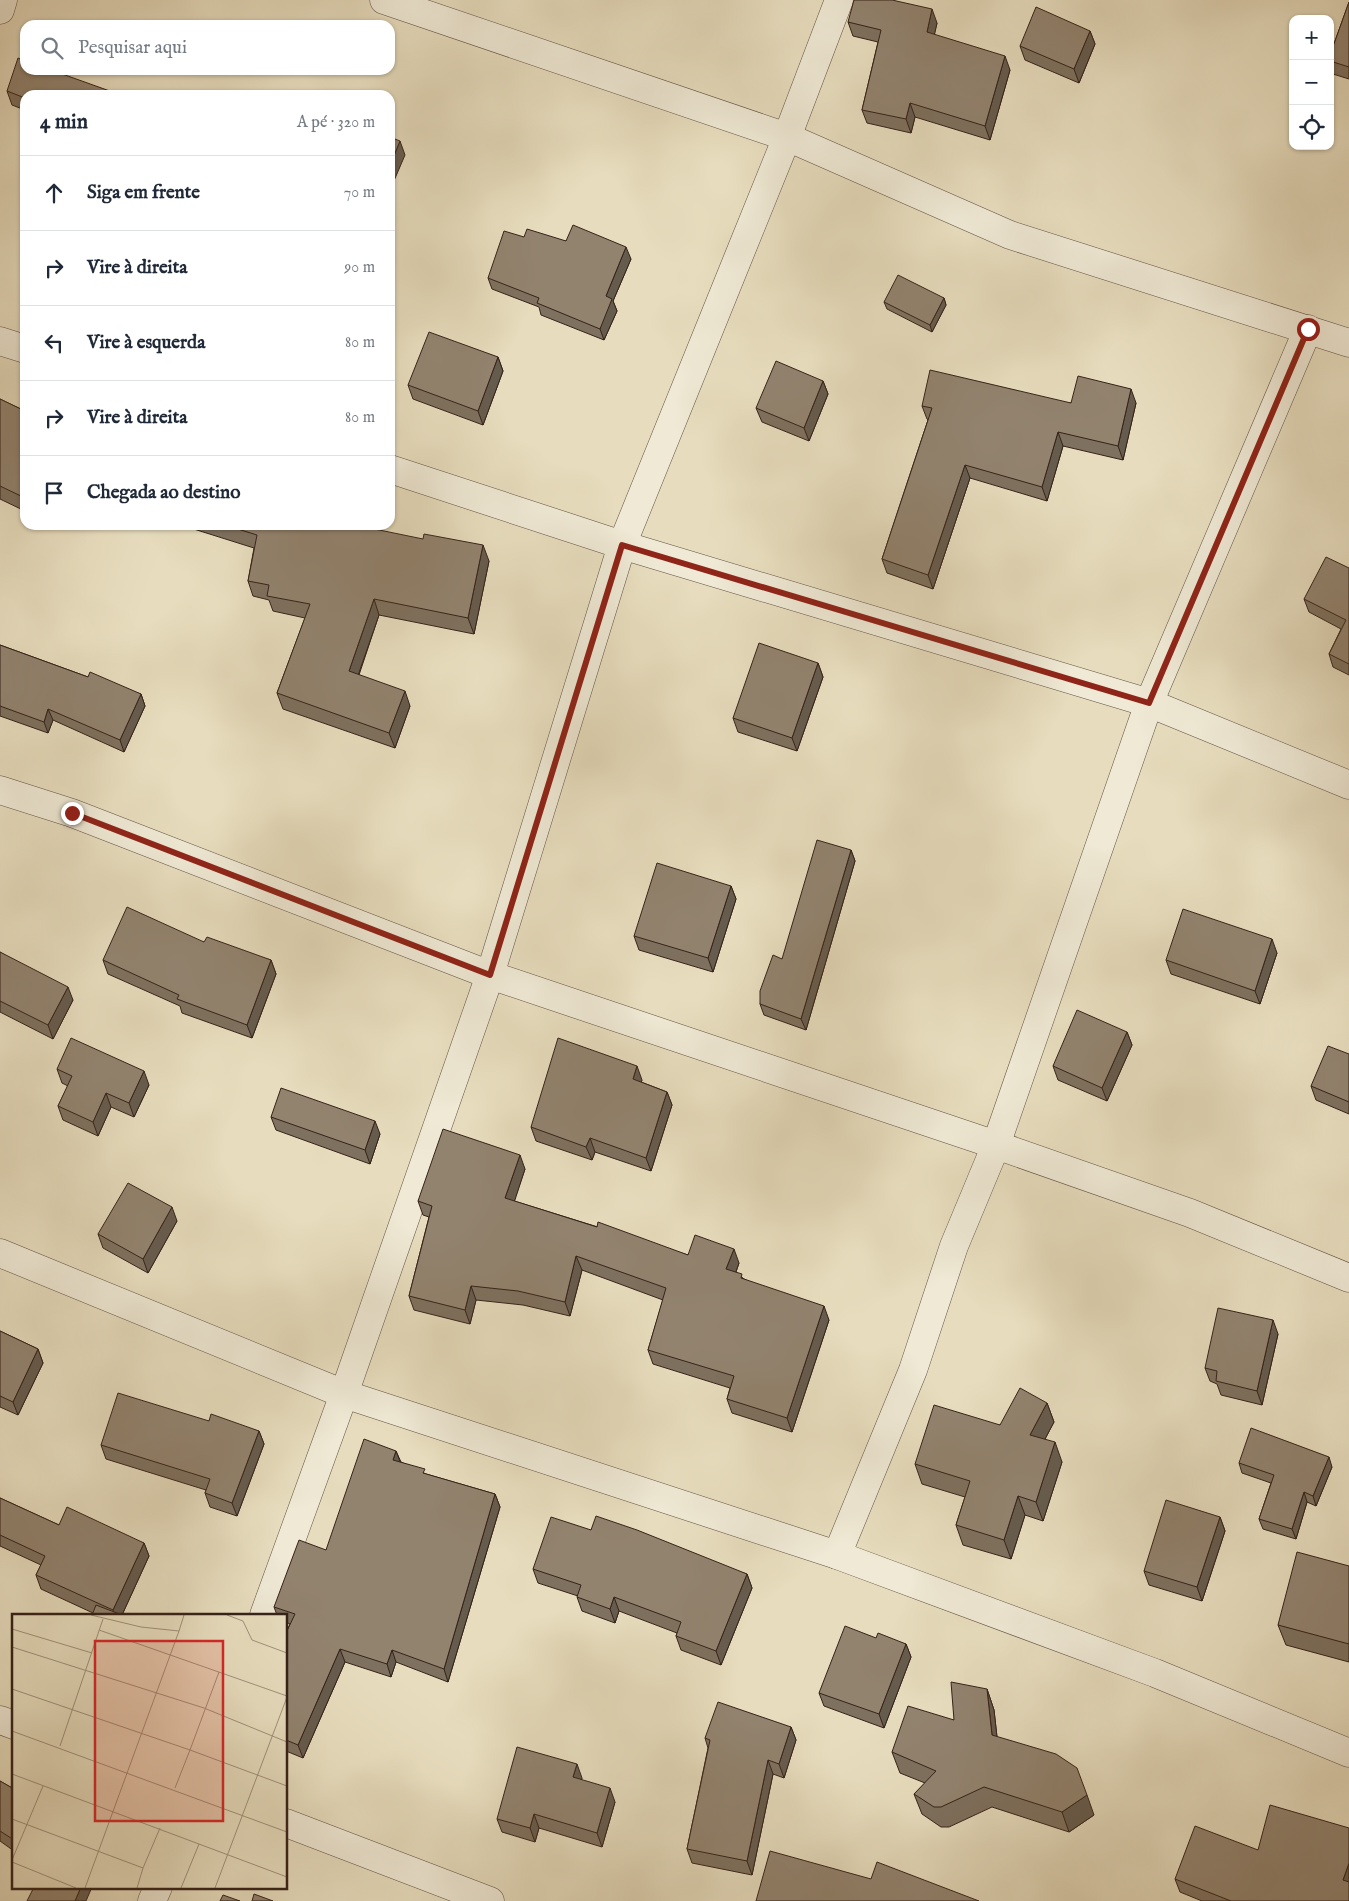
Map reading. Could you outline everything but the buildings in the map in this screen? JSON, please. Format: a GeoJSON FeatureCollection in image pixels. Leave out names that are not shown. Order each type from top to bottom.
{"type":"FeatureCollection","features":[{"type":"Feature","properties":{"kind":"street"},"geometry":{"type":"LineString","coordinates":[[0,10],[3,0]]}},
{"type":"Feature","properties":{"kind":"street"},"geometry":{"type":"LineString","coordinates":[[384,0],[787,137],[1010,235],[1349,343]]}},
{"type":"Feature","properties":{"kind":"street"},"geometry":{"type":"LineString","coordinates":[[264,1614],[344,1394],[490,975],[622,545],[787,137],[839,0]]}},
{"type":"Feature","properties":{"kind":"street"},"geometry":{"type":"LineString","coordinates":[[837,1555],[913,1370],[954,1246],[996,1145],[1149,703],[1308,329]]}},
{"type":"Feature","properties":{"kind":"street"},"geometry":{"type":"LineString","coordinates":[[0,341],[20,348]]}},
{"type":"Feature","properties":{"kind":"street"},"geometry":{"type":"LineString","coordinates":[[395,471],[622,545],[1149,703],[1349,785]]}},
{"type":"Feature","properties":{"kind":"street"},"geometry":{"type":"LineString","coordinates":[[0,790],[72,813],[490,975],[996,1145],[1190,1213],[1349,1278]]}},
{"type":"Feature","properties":{"kind":"street"},"geometry":{"type":"LineString","coordinates":[[0,1253],[344,1394],[837,1555],[1155,1673],[1349,1753]]}},
{"type":"Feature","properties":{"kind":"street"},"geometry":{"type":"LineString","coordinates":[[0,1720],[12,1724]]}},
{"type":"Feature","properties":{"kind":"street"},"geometry":{"type":"LineString","coordinates":[[288,1824],[490,1901]]}},
{"type":"Feature","properties":{"kind":"street"},"geometry":{"type":"LineString","coordinates":[[152,1901],[158,1888]]}},
{"type":"Feature","properties":{"kind":"route"},"geometry":{"type":"LineString","coordinates":[[72,813],[490,975],[622,545],[1149,703],[1308,329]]}}]}
